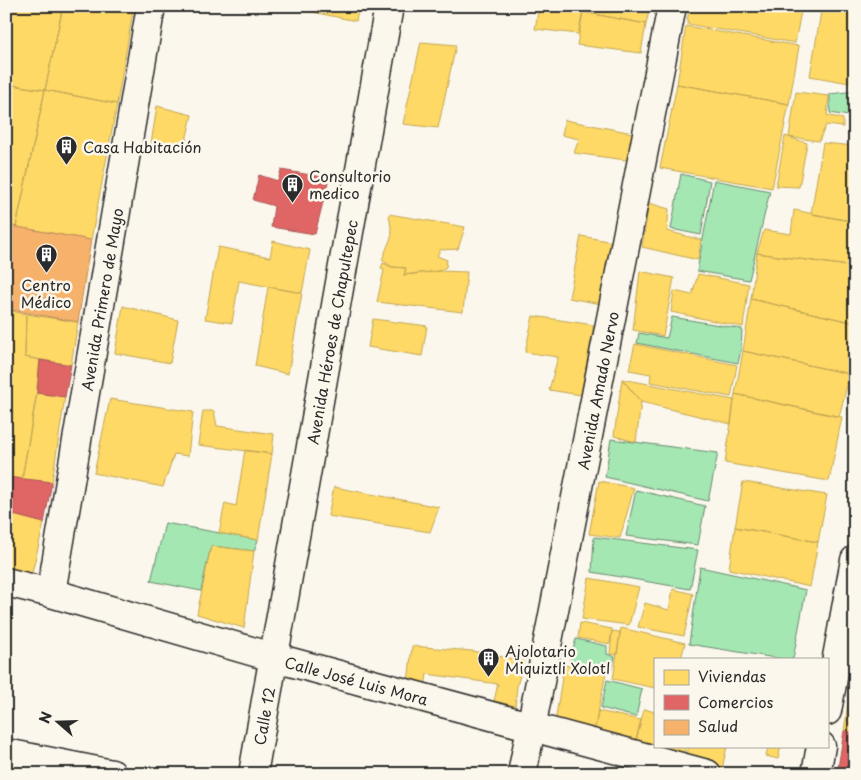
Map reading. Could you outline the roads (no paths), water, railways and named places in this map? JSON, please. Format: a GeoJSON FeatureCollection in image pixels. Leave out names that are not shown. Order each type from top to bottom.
{"type":"FeatureCollection","features":[{"type":"Feature","properties":{"kind":"street","name":"Avenida Primero de Mayo"},"geometry":{"type":"LineString","coordinates":[[51,593],[151,6]]}},
{"type":"Feature","properties":{"kind":"street","name":"Avenida Héroes de Chapultepec"},"geometry":{"type":"LineString","coordinates":[[272,657],[389,6]]}},
{"type":"Feature","properties":{"kind":"street","name":"Avenida Amado Nervo"},"geometry":{"type":"LineString","coordinates":[[522,774],[672,6]]}},
{"type":"Feature","properties":{"kind":"street"},"geometry":{"type":"LineString","coordinates":[[828,706],[855,560]]}},
{"type":"Feature","properties":{"kind":"street","name":"Calle José Luis Mora"},"geometry":{"type":"LineString","coordinates":[[6,582],[51,593],[272,657],[707,774]]}},
{"type":"Feature","properties":{"kind":"street","name":"Calle 12"},"geometry":{"type":"LineString","coordinates":[[253,774],[272,657]]}},
{"type":"Feature","properties":{"kind":"street"},"geometry":{"type":"LineString","coordinates":[[816,774],[821,748]]}},
{"type":"Feature","properties":{"kind":"street"},"geometry":{"type":"LineString","coordinates":[[6,753],[112,774]]}},
{"type":"Feature","properties":{"kind":"place","name":"Casa Habitación"},"geometry":{"type":"Point","coordinates":[67,165]}},
{"type":"Feature","properties":{"kind":"place","name":"Consultorio medico"},"geometry":{"type":"Point","coordinates":[293,203]}},
{"type":"Feature","properties":{"kind":"place","name":"Centro Médico"},"geometry":{"type":"Point","coordinates":[46,274]}},
{"type":"Feature","properties":{"kind":"place","name":"Ajolotario Miquiztli Xolotl"},"geometry":{"type":"Point","coordinates":[489,678]}}]}
